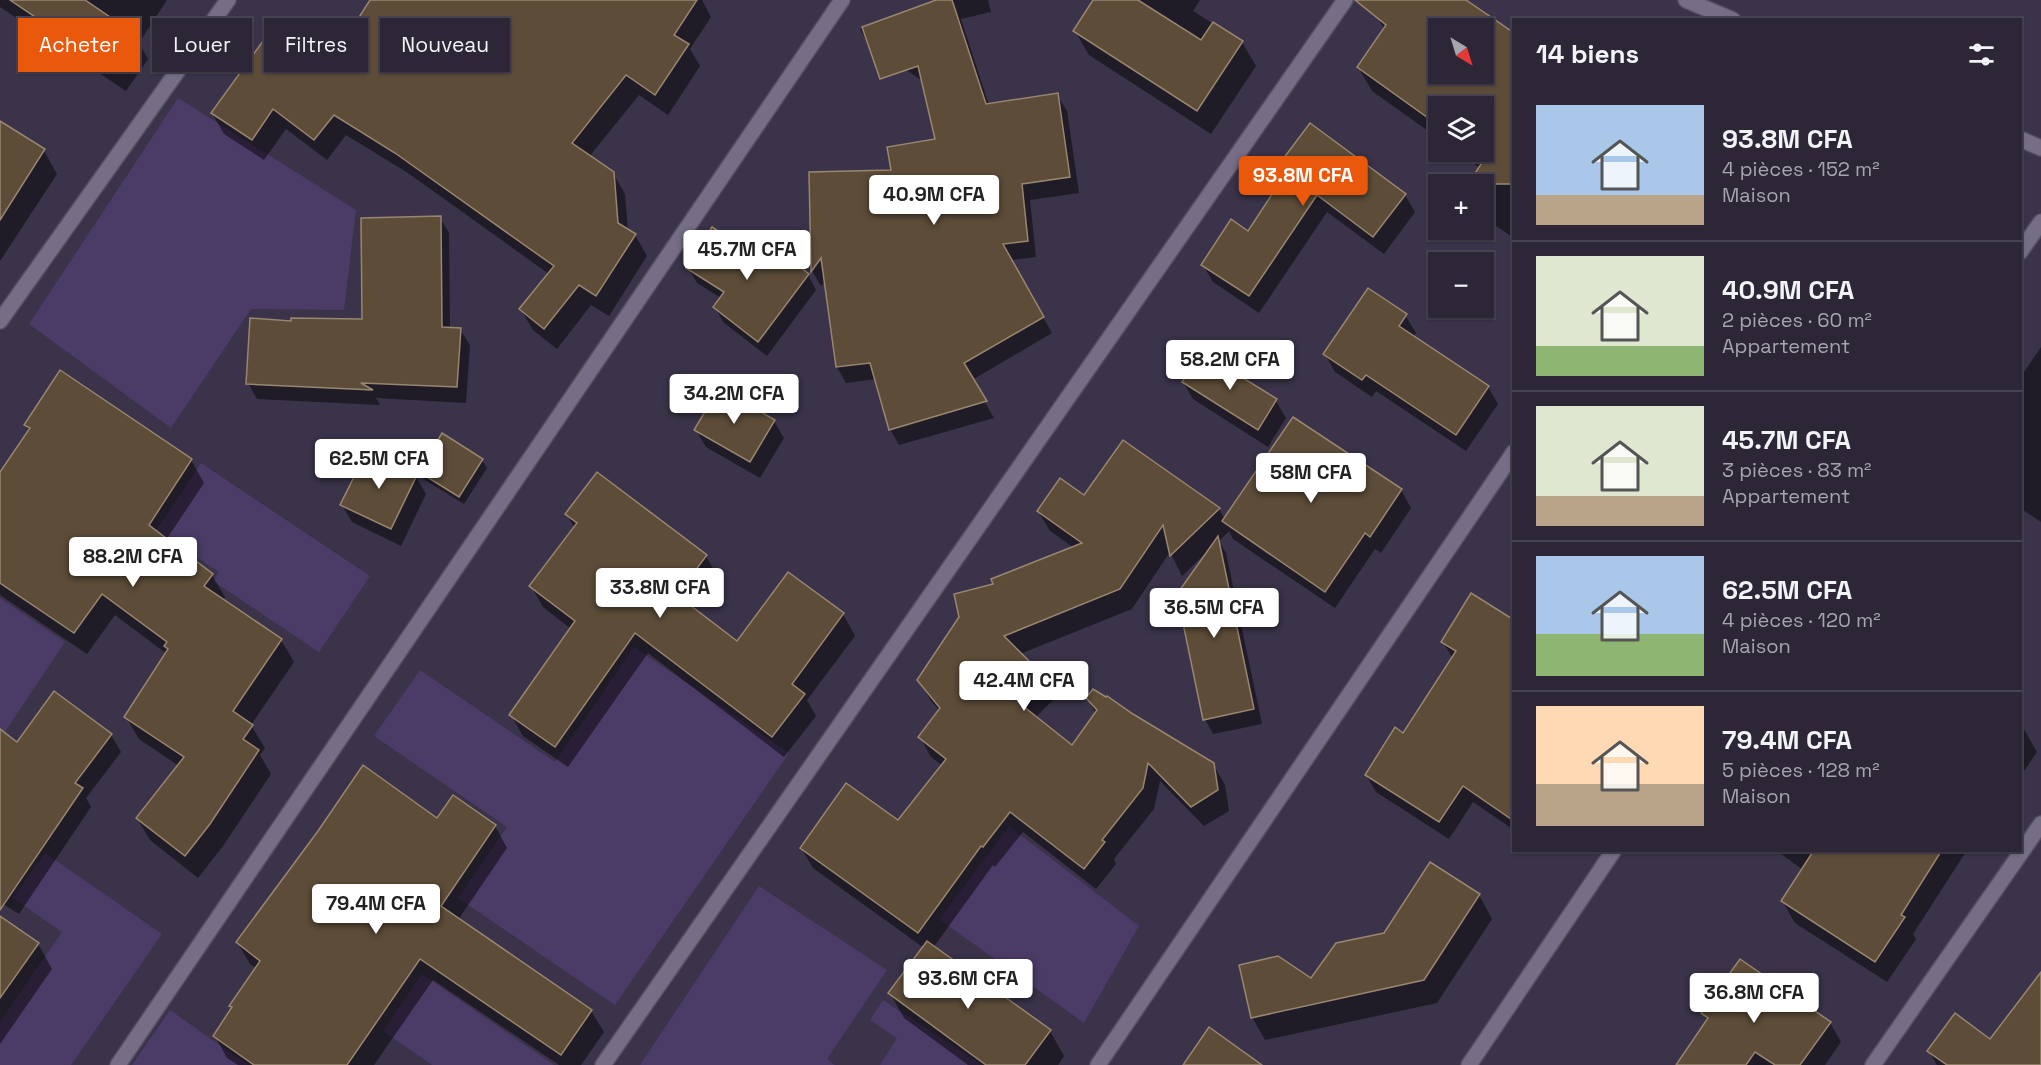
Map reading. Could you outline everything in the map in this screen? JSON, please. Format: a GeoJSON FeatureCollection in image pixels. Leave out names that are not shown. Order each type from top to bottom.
{"type":"FeatureCollection","features":[{"type":"Feature","properties":{"kind":"street"},"geometry":{"type":"LineString","coordinates":[[0,321],[228,0]]}},
{"type":"Feature","properties":{"kind":"street"},"geometry":{"type":"LineString","coordinates":[[118,1065],[842,0]]}},
{"type":"Feature","properties":{"kind":"street"},"geometry":{"type":"LineString","coordinates":[[603,1065],[1345,0]]}},
{"type":"Feature","properties":{"kind":"street"},"geometry":{"type":"LineString","coordinates":[[1686,0],[1728,18]]}},
{"type":"Feature","properties":{"kind":"street"},"geometry":{"type":"LineString","coordinates":[[2022,141],[2041,148]]}},
{"type":"Feature","properties":{"kind":"street"},"geometry":{"type":"LineString","coordinates":[[2022,249],[2041,222]]}},
{"type":"Feature","properties":{"kind":"street"},"geometry":{"type":"LineString","coordinates":[[1098,1065],[1512,455]]}},
{"type":"Feature","properties":{"kind":"street"},"geometry":{"type":"LineString","coordinates":[[2022,851],[2041,824]]}},
{"type":"Feature","properties":{"kind":"street"},"geometry":{"type":"LineString","coordinates":[[1469,1065],[1613,852]]}},
{"type":"Feature","properties":{"kind":"street"},"geometry":{"type":"LineString","coordinates":[[1873,1065],[2021,852]]}},
{"type":"Feature","properties":{"kind":"shaded area"},"geometry":{"type":"Polygon","coordinates":[[[178,98],[356,210],[344,310],[251,309],[171,428],[29,324],[178,98]]]}},
{"type":"Feature","properties":{"kind":"shaded area"},"geometry":{"type":"Polygon","coordinates":[[[201,463],[370,576],[319,652],[213,581],[219,572],[156,530],[201,463]]]}},
{"type":"Feature","properties":{"kind":"shaded area"},"geometry":{"type":"Polygon","coordinates":[[[0,598],[65,642],[0,739],[0,598]]]}},
{"type":"Feature","properties":{"kind":"shaded area"},"geometry":{"type":"Polygon","coordinates":[[[634,647],[789,753],[615,1005],[458,898],[507,827],[374,736],[420,670],[555,762],[634,647]]]}},
{"type":"Feature","properties":{"kind":"shaded area"},"geometry":{"type":"Polygon","coordinates":[[[1009,826],[1139,926],[1084,1023],[939,919],[1009,826]]]}},
{"type":"Feature","properties":{"kind":"shaded area"},"geometry":{"type":"Polygon","coordinates":[[[45,853],[162,934],[71,1065],[0,1065],[0,1022],[62,932],[13,898],[45,853]]]}},
{"type":"Feature","properties":{"kind":"shaded area"},"geometry":{"type":"Polygon","coordinates":[[[759,886],[887,970],[827,1059],[835,1065],[640,1065],[759,886]]]}},
{"type":"Feature","properties":{"kind":"shaded area"},"geometry":{"type":"Polygon","coordinates":[[[422,974],[554,1065],[432,1065],[383,1031],[422,974]]]}},
{"type":"Feature","properties":{"kind":"shaded area"},"geometry":{"type":"Polygon","coordinates":[[[883,1000],[982,1065],[880,1065],[897,1038],[870,1020],[883,1000]]]}},
{"type":"Feature","properties":{"kind":"shaded area"},"geometry":{"type":"Polygon","coordinates":[[[170,1010],[248,1065],[132,1065],[170,1010]]]}},
{"type":"Feature","properties":{"kind":"building"},"geometry":{"type":"Polygon","coordinates":[[[10,0],[85,0],[111,18],[37,18],[10,0]]]}},
{"type":"Feature","properties":{"kind":"building"},"geometry":{"type":"Polygon","coordinates":[[[370,0],[697,0],[674,35],[689,44],[655,95],[626,75],[572,143],[614,172],[618,223],[636,234],[596,296],[579,285],[544,329],[519,309],[554,266],[395,153],[334,115],[314,140],[273,109],[252,140],[211,113],[241,72],[252,72],[252,56],[264,40],[264,72],[368,72],[368,18],[359,18],[370,0]]]}},
{"type":"Feature","properties":{"kind":"building"},"geometry":{"type":"Polygon","coordinates":[[[936,0],[952,0],[986,104],[1058,93],[1070,177],[1022,184],[1028,241],[1003,244],[1044,317],[964,363],[987,401],[889,430],[870,363],[836,367],[821,258],[811,272],[809,172],[891,170],[887,147],[935,139],[918,66],[880,79],[862,27],[936,0]]]}},
{"type":"Feature","properties":{"kind":"building"},"geometry":{"type":"Polygon","coordinates":[[[1093,0],[1138,0],[1201,40],[1213,22],[1243,41],[1197,111],[1073,31],[1093,0]]]}},
{"type":"Feature","properties":{"kind":"building"},"geometry":{"type":"Polygon","coordinates":[[[1355,0],[1466,0],[1492,18],[1428,18],[1428,84],[1494,84],[1494,19],[1512,32],[1512,184],[1494,184],[1494,174],[1475,174],[1482,162],[1494,162],[1494,96],[1428,96],[1428,118],[1357,67],[1386,25],[1355,0]]]}},
{"type":"Feature","properties":{"kind":"building"},"geometry":{"type":"Polygon","coordinates":[[[0,121],[45,149],[0,220],[0,121]]]}},
{"type":"Feature","properties":{"kind":"building"},"geometry":{"type":"Polygon","coordinates":[[[1310,123],[1406,194],[1373,237],[1317,195],[1249,296],[1201,265],[1231,219],[1248,231],[1286,173],[1277,167],[1310,123]]]}},
{"type":"Feature","properties":{"kind":"building"},"geometry":{"type":"Polygon","coordinates":[[[441,216],[442,327],[461,328],[457,387],[361,383],[373,390],[246,384],[250,318],[291,321],[291,318],[362,319],[361,218],[441,216]]]}},
{"type":"Feature","properties":{"kind":"building"},"geometry":{"type":"Polygon","coordinates":[[[712,227],[753,253],[763,240],[809,274],[758,342],[713,307],[724,292],[686,268],[712,227]]]}},
{"type":"Feature","properties":{"kind":"building"},"geometry":{"type":"Polygon","coordinates":[[[1368,288],[1407,314],[1399,326],[1489,386],[1456,435],[1366,375],[1362,380],[1323,354],[1368,288]]]}},
{"type":"Feature","properties":{"kind":"building"},"geometry":{"type":"Polygon","coordinates":[[[1201,352],[1277,399],[1258,430],[1182,382],[1201,352]]]}},
{"type":"Feature","properties":{"kind":"building"},"geometry":{"type":"Polygon","coordinates":[[[60,370],[192,459],[149,525],[213,574],[204,586],[282,639],[233,711],[253,725],[243,739],[259,750],[210,824],[185,856],[136,818],[184,757],[124,717],[168,649],[164,646],[167,642],[102,594],[74,633],[0,583],[0,472],[30,428],[24,425],[60,370]]]}},
{"type":"Feature","properties":{"kind":"building"},"geometry":{"type":"Polygon","coordinates":[[[719,388],[775,420],[750,462],[694,430],[719,388]]]}},
{"type":"Feature","properties":{"kind":"building"},"geometry":{"type":"Polygon","coordinates":[[[1293,417],[1402,489],[1370,537],[1365,533],[1325,592],[1222,521],[1293,417]]]}},
{"type":"Feature","properties":{"kind":"building"},"geometry":{"type":"Polygon","coordinates":[[[442,433],[483,459],[459,497],[419,472],[442,433]]]}},
{"type":"Feature","properties":{"kind":"building"},"geometry":{"type":"Polygon","coordinates":[[[1123,440],[1220,508],[1170,556],[1163,525],[1120,589],[1004,636],[1045,677],[1018,702],[1072,745],[1097,710],[1086,698],[1093,689],[1214,763],[1218,790],[1191,807],[1148,763],[1143,788],[1102,840],[1105,842],[1084,869],[1010,812],[983,847],[981,846],[918,933],[800,848],[846,783],[898,820],[946,759],[918,737],[940,708],[917,680],[959,617],[954,594],[993,584],[991,579],[1082,543],[1037,511],[1060,478],[1084,495],[1123,440]]]}},
{"type":"Feature","properties":{"kind":"building"},"geometry":{"type":"Polygon","coordinates":[[[367,451],[417,475],[391,529],[340,505],[367,451]]]}},
{"type":"Feature","properties":{"kind":"building"},"geometry":{"type":"Polygon","coordinates":[[[597,472],[707,555],[677,595],[737,641],[788,572],[844,613],[792,684],[805,694],[772,737],[635,633],[555,747],[509,715],[575,621],[529,586],[577,523],[565,514],[597,472]]]}},
{"type":"Feature","properties":{"kind":"building"},"geometry":{"type":"Polygon","coordinates":[[[1218,536],[1254,709],[1203,720],[1177,594],[1218,536]]]}},
{"type":"Feature","properties":{"kind":"building"},"geometry":{"type":"Polygon","coordinates":[[[1471,593],[1512,619],[1512,820],[1463,786],[1439,822],[1365,775],[1395,727],[1403,733],[1456,651],[1441,642],[1471,593]]]}},
{"type":"Feature","properties":{"kind":"building"},"geometry":{"type":"Polygon","coordinates":[[[54,691],[112,734],[75,783],[83,788],[0,910],[0,729],[17,742],[54,691]]]}},
{"type":"Feature","properties":{"kind":"building"},"geometry":{"type":"Polygon","coordinates":[[[363,765],[437,818],[453,795],[496,825],[441,906],[592,1010],[561,1055],[420,959],[347,1065],[254,1065],[213,1036],[232,1007],[229,1006],[260,961],[236,942],[318,831],[363,765]]]}},
{"type":"Feature","properties":{"kind":"building"},"geometry":{"type":"Polygon","coordinates":[[[1813,852],[1941,852],[1901,915],[1905,917],[1875,962],[1781,901],[1813,852]]]}},
{"type":"Feature","properties":{"kind":"building"},"geometry":{"type":"Polygon","coordinates":[[[1430,862],[1480,894],[1424,980],[1251,1018],[1239,965],[1278,956],[1311,978],[1336,943],[1384,933],[1430,862]]]}},
{"type":"Feature","properties":{"kind":"building"},"geometry":{"type":"Polygon","coordinates":[[[0,916],[39,943],[0,998],[0,916]]]}},
{"type":"Feature","properties":{"kind":"building"},"geometry":{"type":"Polygon","coordinates":[[[927,941],[1051,1030],[1025,1065],[986,1065],[888,993],[927,941]]]}},
{"type":"Feature","properties":{"kind":"building"},"geometry":{"type":"Polygon","coordinates":[[[1740,959],[1831,1022],[1800,1065],[1775,1065],[1755,1052],[1746,1065],[1676,1065],[1708,1018],[1701,1013],[1740,959]]]}},
{"type":"Feature","properties":{"kind":"building"},"geometry":{"type":"Polygon","coordinates":[[[2041,972],[2041,1065],[1947,1065],[1927,1051],[1955,1013],[1990,1039],[2041,972]]]}},
{"type":"Feature","properties":{"kind":"building"},"geometry":{"type":"Polygon","coordinates":[[[1209,1027],[1262,1065],[1183,1065],[1209,1027]]]}}]}
